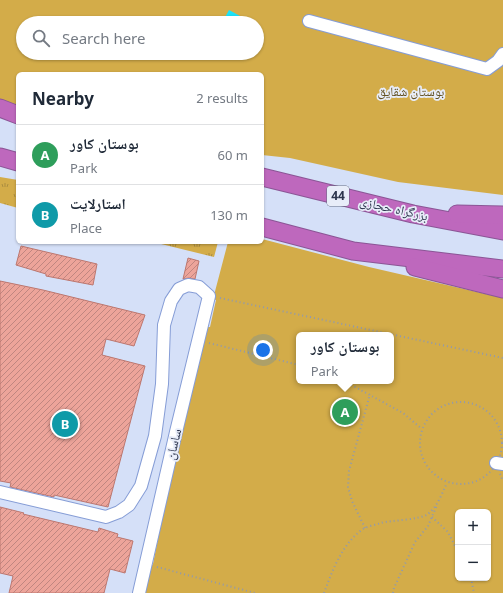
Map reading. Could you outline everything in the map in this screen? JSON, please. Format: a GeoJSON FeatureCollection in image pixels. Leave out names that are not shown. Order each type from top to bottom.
{"type":"FeatureCollection","features":[{"type":"Feature","properties":{"kind":"highway"},"geometry":{"type":"LineString","coordinates":[[0,108],[16,114]]}},
{"type":"Feature","properties":{"kind":"highway"},"geometry":{"type":"LineString","coordinates":[[0,115],[16,119]]}},
{"type":"Feature","properties":{"kind":"highway"},"geometry":{"type":"LineString","coordinates":[[0,157],[16,162]]}},
{"type":"Feature","properties":{"kind":"highway"},"geometry":{"type":"LineString","coordinates":[[0,162],[16,163]]}},
{"type":"Feature","properties":{"kind":"highway","name":"بزرگراه حجازی"},"geometry":{"type":"LineString","coordinates":[[264,177],[413,214],[503,230]]}},
{"type":"Feature","properties":{"kind":"highway"},"geometry":{"type":"LineString","coordinates":[[413,214],[503,215]]}},
{"type":"Feature","properties":{"kind":"highway"},"geometry":{"type":"LineString","coordinates":[[264,228],[503,289]]}},
{"type":"Feature","properties":{"kind":"highway"},"geometry":{"type":"LineString","coordinates":[[353,251],[503,269]]}},
{"type":"Feature","properties":{"kind":"street"},"geometry":{"type":"LineString","coordinates":[[309,21],[487,69],[498,61],[503,54]]}},
{"type":"Feature","properties":{"kind":"street"},"geometry":{"type":"LineString","coordinates":[[0,492],[106,517],[119,512],[129,505],[141,486],[155,436],[161,396],[164,325],[171,301],[179,288],[188,285],[199,287],[209,296]]}},
{"type":"Feature","properties":{"kind":"street","name":"ساسان"},"geometry":{"type":"LineString","coordinates":[[139,593],[209,296]]}},
{"type":"Feature","properties":{"kind":"path"},"geometry":{"type":"LineString","coordinates":[[209,296],[380,332]]}},
{"type":"Feature","properties":{"kind":"path"},"geometry":{"type":"LineString","coordinates":[[394,335],[503,358]]}},
{"type":"Feature","properties":{"kind":"path"},"geometry":{"type":"LineString","coordinates":[[198,340],[296,363]]}},
{"type":"Feature","properties":{"kind":"path"},"geometry":{"type":"LineString","coordinates":[[350,384],[404,413],[422,429]]}},
{"type":"Feature","properties":{"kind":"path"},"geometry":{"type":"LineString","coordinates":[[365,528],[348,488],[348,471],[370,394]]}},
{"type":"Feature","properties":{"kind":"path"},"geometry":{"type":"LineString","coordinates":[[453,402],[468,402],[482,407],[493,416],[500,428],[503,442],[499,464],[485,477],[474,483],[460,485],[448,482],[436,476],[427,467],[421,455],[420,442],[422,429],[429,416],[440,407],[453,402]]}},
{"type":"Feature","properties":{"kind":"path"},"geometry":{"type":"LineString","coordinates":[[393,593],[415,542],[428,526],[448,482]]}},
{"type":"Feature","properties":{"kind":"path"},"geometry":{"type":"LineString","coordinates":[[324,593],[339,555],[353,538],[365,528],[386,522],[428,515],[438,503]]}},
{"type":"Feature","properties":{"kind":"path"},"geometry":{"type":"LineString","coordinates":[[432,517],[448,532],[455,546]]}},
{"type":"Feature","properties":{"kind":"path"},"geometry":{"type":"LineString","coordinates":[[157,567],[255,593]]}},
{"type":"Feature","properties":{"kind":"path"},"geometry":{"type":"LineString","coordinates":[[472,581],[474,593]]}},
{"type":"Feature","properties":{"kind":"green space","name":"بوستان شقایق"},"geometry":{"type":"Polygon","coordinates":[[[0,0],[503,0],[503,195],[398,182],[290,158],[264,155],[264,72],[16,72],[16,105],[0,100],[0,0]]]}},
{"type":"Feature","properties":{"kind":"green space"},"geometry":{"type":"Polygon","coordinates":[[[0,177],[16,180],[16,207],[0,203],[0,177]]]}},
{"type":"Feature","properties":{"kind":"green space"},"geometry":{"type":"Polygon","coordinates":[[[264,240],[369,267],[503,298],[503,593],[145,593],[153,564],[165,504],[207,327],[210,327],[216,300],[213,299],[227,244],[264,244],[264,240]]]}},
{"type":"Feature","properties":{"kind":"green space"},"geometry":{"type":"Polygon","coordinates":[[[161,244],[217,244],[214,257],[161,244]]]}},
{"type":"Feature","properties":{"kind":"water"},"geometry":{"type":"Polygon","coordinates":[[[229,10],[240,16],[226,16],[229,10]]]}},
{"type":"Feature","properties":{"kind":"building"},"geometry":{"type":"Polygon","coordinates":[[[21,246],[97,264],[93,285],[46,276],[46,274],[16,265],[21,246]]]}},
{"type":"Feature","properties":{"kind":"building"},"geometry":{"type":"Polygon","coordinates":[[[188,258],[199,261],[195,279],[183,279],[188,258]]]}},
{"type":"Feature","properties":{"kind":"building"},"geometry":{"type":"Polygon","coordinates":[[[0,281],[145,315],[134,346],[106,339],[102,355],[145,366],[108,507],[10,487],[11,483],[0,481],[0,281]]]}},
{"type":"Feature","properties":{"kind":"building"},"geometry":{"type":"Polygon","coordinates":[[[0,507],[98,532],[99,528],[118,534],[117,537],[133,541],[125,573],[110,569],[104,593],[9,593],[13,576],[0,573],[0,507]]]}},
{"type":"Feature","properties":{"kind":"place","name":"بوستان کاور"},"geometry":{"type":"Point","coordinates":[345,412]}},
{"type":"Feature","properties":{"kind":"place","name":"استارلایت"},"geometry":{"type":"Point","coordinates":[65,424]}}]}
